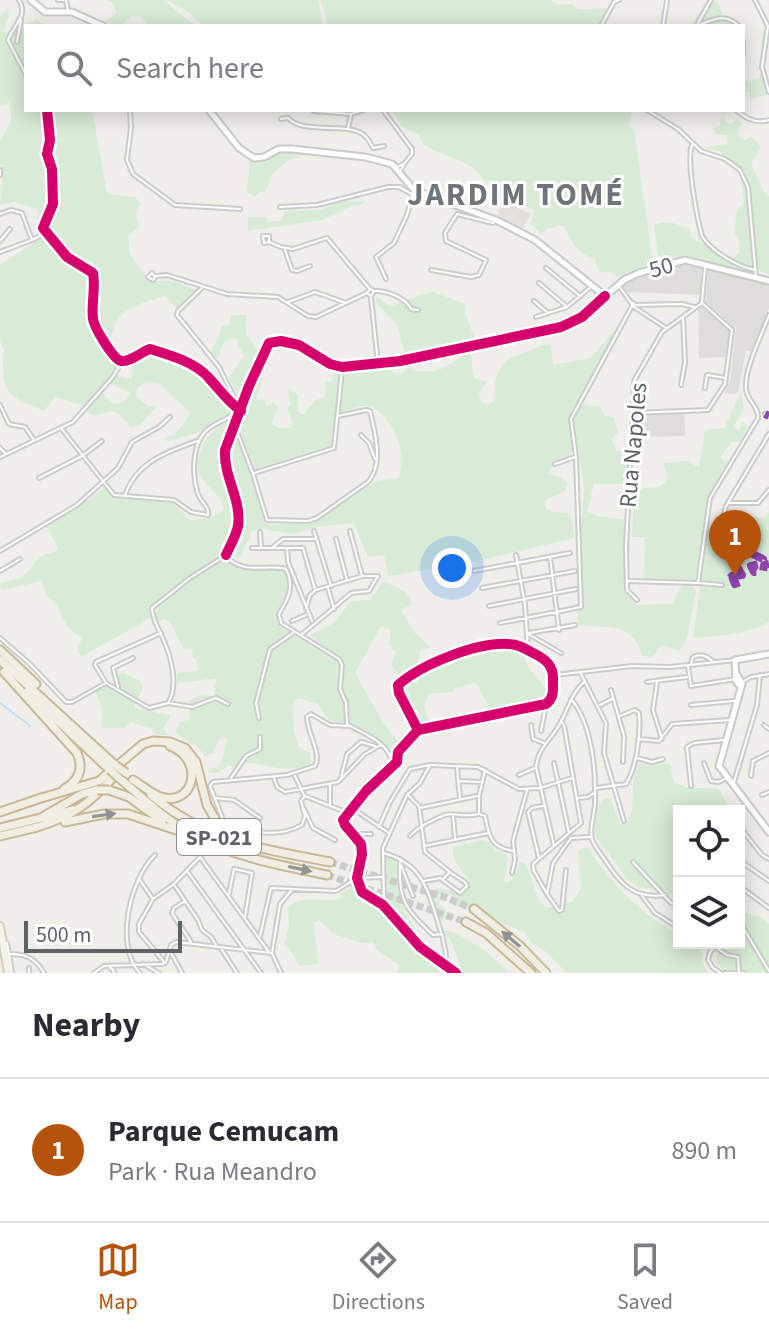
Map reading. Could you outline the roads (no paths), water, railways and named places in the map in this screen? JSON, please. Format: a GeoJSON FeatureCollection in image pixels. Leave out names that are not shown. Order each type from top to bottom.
{"type":"FeatureCollection","features":[{"type":"Feature","properties":{"kind":"highway"},"geometry":{"type":"LineString","coordinates":[[0,650],[93,744]]}},
{"type":"Feature","properties":{"kind":"highway","name":"SP-021"},"geometry":{"type":"LineString","coordinates":[[0,660],[93,744],[112,767]]}},
{"type":"Feature","properties":{"kind":"highway"},"geometry":{"type":"LineString","coordinates":[[2,671],[74,748],[79,758],[80,769],[75,781],[38,799]]}},
{"type":"Feature","properties":{"kind":"highway","name":"SP-021"},"geometry":{"type":"LineString","coordinates":[[2,671],[169,820],[217,846],[250,858],[327,875]]}},
{"type":"Feature","properties":{"kind":"highway"},"geometry":{"type":"LineString","coordinates":[[1,811],[99,781],[143,744],[170,742],[182,746],[196,762],[207,805],[218,824],[247,846]]}},
{"type":"Feature","properties":{"kind":"highway"},"geometry":{"type":"LineString","coordinates":[[0,836],[71,816],[85,806],[134,755],[150,746],[175,748],[186,756],[193,770],[190,786],[175,797],[157,795],[133,780]]}},
{"type":"Feature","properties":{"kind":"highway","name":"SP-021"},"geometry":{"type":"LineString","coordinates":[[122,776],[133,780],[190,823],[221,838],[330,862]]}},
{"type":"Feature","properties":{"kind":"highway"},"geometry":{"type":"LineString","coordinates":[[31,826],[82,794],[109,790],[129,797],[176,830]]}},
{"type":"Feature","properties":{"kind":"highway"},"geometry":{"type":"LineString","coordinates":[[0,828],[121,813],[147,818],[206,845],[217,846]]}},
{"type":"Feature","properties":{"kind":"highway"},"geometry":{"type":"LineString","coordinates":[[474,909],[520,946],[546,973]]}},
{"type":"Feature","properties":{"kind":"highway"},"geometry":{"type":"LineString","coordinates":[[466,922],[486,933],[531,973]]}},
{"type":"Feature","properties":{"kind":"main road"},"geometry":{"type":"LineString","coordinates":[[31,0],[45,12],[68,12],[99,24]]}},
{"type":"Feature","properties":{"kind":"main road"},"geometry":{"type":"LineString","coordinates":[[211,112],[239,148],[254,158],[264,157],[279,149],[292,149],[370,158],[398,171],[413,192],[496,220],[535,240],[605,296]]}},
{"type":"Feature","properties":{"kind":"main road","name":"50"},"geometry":{"type":"LineString","coordinates":[[342,367],[378,364],[552,330],[576,321],[618,285],[639,273],[682,261],[769,281]]}},
{"type":"Feature","properties":{"kind":"main road"},"geometry":{"type":"LineString","coordinates":[[240,410],[262,355],[271,342],[299,345],[330,364],[342,367]]}},
{"type":"Feature","properties":{"kind":"main road"},"geometry":{"type":"LineString","coordinates":[[769,654],[735,660],[739,681],[737,701],[719,763],[727,779],[769,832]]}},
{"type":"Feature","properties":{"kind":"main road"},"geometry":{"type":"LineString","coordinates":[[0,926],[9,970]]}},
{"type":"Feature","properties":{"kind":"street"},"geometry":{"type":"LineString","coordinates":[[17,42],[23,9],[19,0]]}},
{"type":"Feature","properties":{"kind":"street"},"geometry":{"type":"LineString","coordinates":[[58,0],[66,0],[68,12]]}},
{"type":"Feature","properties":{"kind":"street"},"geometry":{"type":"LineString","coordinates":[[602,24],[614,2],[619,0]]}},
{"type":"Feature","properties":{"kind":"street"},"geometry":{"type":"LineString","coordinates":[[663,24],[667,0]]}},
{"type":"Feature","properties":{"kind":"street"},"geometry":{"type":"LineString","coordinates":[[697,24],[711,0]]}},
{"type":"Feature","properties":{"kind":"street"},"geometry":{"type":"LineString","coordinates":[[755,0],[769,29],[762,71],[769,92]]}},
{"type":"Feature","properties":{"kind":"street"},"geometry":{"type":"LineString","coordinates":[[702,24],[721,17],[736,24]]}},
{"type":"Feature","properties":{"kind":"street"},"geometry":{"type":"LineString","coordinates":[[21,19],[8,40],[24,71]]}},
{"type":"Feature","properties":{"kind":"street"},"geometry":{"type":"LineString","coordinates":[[89,19],[92,24]]}},
{"type":"Feature","properties":{"kind":"street"},"geometry":{"type":"LineString","coordinates":[[762,71],[769,69]]}},
{"type":"Feature","properties":{"kind":"street"},"geometry":{"type":"LineString","coordinates":[[47,112],[50,140],[47,154],[52,169],[53,204],[43,223],[45,233],[71,260],[93,273],[93,322],[112,357],[122,361]]}},
{"type":"Feature","properties":{"kind":"street"},"geometry":{"type":"LineString","coordinates":[[130,112],[127,160],[133,174],[175,205],[240,209]]}},
{"type":"Feature","properties":{"kind":"street"},"geometry":{"type":"LineString","coordinates":[[326,112],[358,112]]}},
{"type":"Feature","properties":{"kind":"street"},"geometry":{"type":"LineString","coordinates":[[384,112],[412,149],[412,154],[398,171]]}},
{"type":"Feature","properties":{"kind":"street"},"geometry":{"type":"LineString","coordinates":[[650,112],[678,129],[701,151],[733,163],[744,178],[748,187],[756,278]]}},
{"type":"Feature","properties":{"kind":"street"},"geometry":{"type":"LineString","coordinates":[[739,112],[749,119],[769,120]]}},
{"type":"Feature","properties":{"kind":"street"},"geometry":{"type":"LineString","coordinates":[[348,131],[351,114]]}},
{"type":"Feature","properties":{"kind":"street"},"geometry":{"type":"LineString","coordinates":[[281,119],[288,118],[295,124],[320,128],[335,126],[363,134],[373,148]]}},
{"type":"Feature","properties":{"kind":"street"},"geometry":{"type":"LineString","coordinates":[[693,144],[690,150],[691,175],[702,236],[705,242],[739,266],[755,270]]}},
{"type":"Feature","properties":{"kind":"street"},"geometry":{"type":"LineString","coordinates":[[373,148],[384,146]]}},
{"type":"Feature","properties":{"kind":"street"},"geometry":{"type":"LineString","coordinates":[[370,158],[373,148]]}},
{"type":"Feature","properties":{"kind":"street"},"geometry":{"type":"LineString","coordinates":[[398,171],[404,164]]}},
{"type":"Feature","properties":{"kind":"street"},"geometry":{"type":"LineString","coordinates":[[0,170],[0,175]]}},
{"type":"Feature","properties":{"kind":"street"},"geometry":{"type":"LineString","coordinates":[[280,207],[317,205],[388,187],[413,192],[393,247],[376,257],[386,279]]}},
{"type":"Feature","properties":{"kind":"street"},"geometry":{"type":"LineString","coordinates":[[0,214],[11,210],[22,213],[32,240]]}},
{"type":"Feature","properties":{"kind":"street"},"geometry":{"type":"LineString","coordinates":[[431,270],[471,277],[479,275],[486,260],[446,241],[444,237],[457,214],[493,223],[496,220]]}},
{"type":"Feature","properties":{"kind":"street"},"geometry":{"type":"LineString","coordinates":[[0,241],[10,229]]}},
{"type":"Feature","properties":{"kind":"street"},"geometry":{"type":"LineString","coordinates":[[0,252],[45,233]]}},
{"type":"Feature","properties":{"kind":"street"},"geometry":{"type":"LineString","coordinates":[[269,242],[285,249],[298,249],[327,238],[370,291],[378,364]]}},
{"type":"Feature","properties":{"kind":"street"},"geometry":{"type":"LineString","coordinates":[[285,249],[292,270],[310,266]]}},
{"type":"Feature","properties":{"kind":"street"},"geometry":{"type":"LineString","coordinates":[[632,413],[708,410],[723,390],[732,330],[702,303],[705,264]]}},
{"type":"Feature","properties":{"kind":"street"},"geometry":{"type":"LineString","coordinates":[[546,268],[581,297]]}},
{"type":"Feature","properties":{"kind":"street"},"geometry":{"type":"LineString","coordinates":[[155,276],[167,275],[234,295],[275,296],[308,316],[316,317],[370,291],[384,291],[409,303],[411,309],[418,310]]}},
{"type":"Feature","properties":{"kind":"street"},"geometry":{"type":"LineString","coordinates":[[539,283],[567,307]]}},
{"type":"Feature","properties":{"kind":"street"},"geometry":{"type":"LineString","coordinates":[[536,317],[567,307],[593,285]]}},
{"type":"Feature","properties":{"kind":"street"},"geometry":{"type":"LineString","coordinates":[[618,285],[633,305],[666,328]]}},
{"type":"Feature","properties":{"kind":"street"},"geometry":{"type":"LineString","coordinates":[[168,703],[173,694],[172,677],[161,633],[152,615],[153,606],[226,555],[239,522],[225,450],[240,410],[219,367],[177,315],[203,287]]}},
{"type":"Feature","properties":{"kind":"street"},"geometry":{"type":"LineString","coordinates":[[287,303],[315,292],[346,303]]}},
{"type":"Feature","properties":{"kind":"street"},"geometry":{"type":"LineString","coordinates":[[534,301],[549,314]]}},
{"type":"Feature","properties":{"kind":"street","name":"Rua Napoles"},"geometry":{"type":"LineString","coordinates":[[626,581],[635,380],[666,328],[702,303]]}},
{"type":"Feature","properties":{"kind":"street"},"geometry":{"type":"LineString","coordinates":[[633,305],[682,304],[695,307]]}},
{"type":"Feature","properties":{"kind":"street"},"geometry":{"type":"LineString","coordinates":[[500,623],[581,607],[572,415],[596,377],[633,305]]}},
{"type":"Feature","properties":{"kind":"street"},"geometry":{"type":"LineString","coordinates":[[698,583],[708,502],[758,415],[747,395],[746,386],[769,315]]}},
{"type":"Feature","properties":{"kind":"street"},"geometry":{"type":"LineString","coordinates":[[681,385],[685,362],[683,316]]}},
{"type":"Feature","properties":{"kind":"street"},"geometry":{"type":"LineString","coordinates":[[0,457],[76,420],[112,378],[122,361],[149,349],[187,362],[207,376],[221,395],[240,410]]}},
{"type":"Feature","properties":{"kind":"street"},"geometry":{"type":"LineString","coordinates":[[253,474],[334,448],[342,367]]}},
{"type":"Feature","properties":{"kind":"street"},"geometry":{"type":"LineString","coordinates":[[705,388],[707,375],[726,379]]}},
{"type":"Feature","properties":{"kind":"street"},"geometry":{"type":"LineString","coordinates":[[0,405],[9,424],[25,427],[34,441]]}},
{"type":"Feature","properties":{"kind":"street"},"geometry":{"type":"LineString","coordinates":[[61,428],[114,495],[174,500],[191,512],[207,515],[210,511],[199,495],[194,474],[200,440],[206,431],[240,410]]}},
{"type":"Feature","properties":{"kind":"street"},"geometry":{"type":"LineString","coordinates":[[235,428],[269,522],[308,521],[317,518],[374,475],[376,446],[370,411],[338,416]]}},
{"type":"Feature","properties":{"kind":"street"},"geometry":{"type":"LineString","coordinates":[[765,414],[769,416]]}},
{"type":"Feature","properties":{"kind":"street"},"geometry":{"type":"LineString","coordinates":[[1,551],[71,509],[121,464],[132,442],[170,417]]}},
{"type":"Feature","properties":{"kind":"street"},"geometry":{"type":"LineString","coordinates":[[722,522],[728,503],[769,434]]}},
{"type":"Feature","properties":{"kind":"street"},"geometry":{"type":"LineString","coordinates":[[361,435],[370,446],[375,461]]}},
{"type":"Feature","properties":{"kind":"street"},"geometry":{"type":"LineString","coordinates":[[125,496],[134,476],[159,455],[200,440]]}},
{"type":"Feature","properties":{"kind":"street"},"geometry":{"type":"LineString","coordinates":[[39,478],[82,456],[102,441]]}},
{"type":"Feature","properties":{"kind":"street"},"geometry":{"type":"LineString","coordinates":[[370,446],[376,446]]}},
{"type":"Feature","properties":{"kind":"street"},"geometry":{"type":"LineString","coordinates":[[0,448],[6,454]]}},
{"type":"Feature","properties":{"kind":"street"},"geometry":{"type":"LineString","coordinates":[[555,464],[576,457]]}},
{"type":"Feature","properties":{"kind":"street"},"geometry":{"type":"LineString","coordinates":[[728,503],[758,503],[769,490]]}},
{"type":"Feature","properties":{"kind":"street"},"geometry":{"type":"LineString","coordinates":[[314,531],[334,610]]}},
{"type":"Feature","properties":{"kind":"street"},"geometry":{"type":"LineString","coordinates":[[350,531],[362,576]]}},
{"type":"Feature","properties":{"kind":"street"},"geometry":{"type":"LineString","coordinates":[[260,532],[261,548]]}},
{"type":"Feature","properties":{"kind":"street"},"geometry":{"type":"LineString","coordinates":[[272,548],[283,539],[317,539]]}},
{"type":"Feature","properties":{"kind":"street"},"geometry":{"type":"LineString","coordinates":[[336,539],[347,581]]}},
{"type":"Feature","properties":{"kind":"street"},"geometry":{"type":"LineString","coordinates":[[252,548],[299,546],[305,551],[316,590]]}},
{"type":"Feature","properties":{"kind":"street"},"geometry":{"type":"LineString","coordinates":[[287,547],[288,562],[313,622]]}},
{"type":"Feature","properties":{"kind":"street"},"geometry":{"type":"LineString","coordinates":[[474,571],[570,553]]}},
{"type":"Feature","properties":{"kind":"street"},"geometry":{"type":"LineString","coordinates":[[226,555],[234,564],[244,567],[286,569],[290,577],[290,595],[279,617],[283,625],[341,662],[340,689],[346,703],[349,726]]}},
{"type":"Feature","properties":{"kind":"street"},"geometry":{"type":"LineString","coordinates":[[516,555],[524,598],[528,650]]}},
{"type":"Feature","properties":{"kind":"street"},"geometry":{"type":"LineString","coordinates":[[550,556],[559,630]]}},
{"type":"Feature","properties":{"kind":"street"},"geometry":{"type":"LineString","coordinates":[[0,571],[20,559]]}},
{"type":"Feature","properties":{"kind":"street"},"geometry":{"type":"LineString","coordinates":[[482,588],[575,571]]}},
{"type":"Feature","properties":{"kind":"street"},"geometry":{"type":"LineString","coordinates":[[301,635],[351,593],[370,590],[378,576],[362,576],[316,590],[306,608]]}},
{"type":"Feature","properties":{"kind":"street"},"geometry":{"type":"LineString","coordinates":[[637,600],[627,591],[626,581],[722,585]]}},
{"type":"Feature","properties":{"kind":"street"},"geometry":{"type":"LineString","coordinates":[[489,606],[576,589]]}},
{"type":"Feature","properties":{"kind":"street"},"geometry":{"type":"LineString","coordinates":[[292,621],[308,614]]}},
{"type":"Feature","properties":{"kind":"street"},"geometry":{"type":"LineString","coordinates":[[527,633],[575,625]]}},
{"type":"Feature","properties":{"kind":"street"},"geometry":{"type":"LineString","coordinates":[[259,718],[256,703],[270,649],[294,632]]}},
{"type":"Feature","properties":{"kind":"street"},"geometry":{"type":"LineString","coordinates":[[161,633],[96,662],[96,668],[106,683],[147,707],[168,703],[192,707],[219,698],[228,704]]}},
{"type":"Feature","properties":{"kind":"street"},"geometry":{"type":"LineString","coordinates":[[527,633],[561,653]]}},
{"type":"Feature","properties":{"kind":"street"},"geometry":{"type":"LineString","coordinates":[[0,638],[66,702],[72,702],[106,683]]}},
{"type":"Feature","properties":{"kind":"street"},"geometry":{"type":"LineString","coordinates":[[418,730],[398,689],[399,683],[448,657],[467,650],[509,644],[528,650],[549,663],[553,675],[551,699],[546,704],[418,730],[398,752],[397,762],[352,808],[344,823],[362,850],[357,878],[364,895],[384,906],[420,947],[456,973]]}},
{"type":"Feature","properties":{"kind":"street"},"geometry":{"type":"LineString","coordinates":[[714,662],[709,657],[693,657],[688,677],[691,686],[769,674]]}},
{"type":"Feature","properties":{"kind":"street"},"geometry":{"type":"LineString","coordinates":[[118,688],[113,668],[133,658]]}},
{"type":"Feature","properties":{"kind":"street"},"geometry":{"type":"LineString","coordinates":[[553,675],[632,666],[735,660]]}},
{"type":"Feature","properties":{"kind":"street"},"geometry":{"type":"LineString","coordinates":[[580,672],[606,723],[604,753],[624,821]]}},
{"type":"Feature","properties":{"kind":"street"},"geometry":{"type":"LineString","coordinates":[[733,786],[757,705],[760,675]]}},
{"type":"Feature","properties":{"kind":"street"},"geometry":{"type":"LineString","coordinates":[[647,682],[688,677]]}},
{"type":"Feature","properties":{"kind":"street"},"geometry":{"type":"LineString","coordinates":[[554,846],[536,767],[538,754],[585,681]]}},
{"type":"Feature","properties":{"kind":"street"},"geometry":{"type":"LineString","coordinates":[[657,682],[653,710],[662,740]]}},
{"type":"Feature","properties":{"kind":"street"},"geometry":{"type":"LineString","coordinates":[[611,690],[620,716],[623,762]]}},
{"type":"Feature","properties":{"kind":"street"},"geometry":{"type":"LineString","coordinates":[[599,705],[613,698]]}},
{"type":"Feature","properties":{"kind":"street"},"geometry":{"type":"LineString","coordinates":[[571,699],[585,729],[595,790],[591,837],[618,879],[633,893],[642,896],[665,895]]}},
{"type":"Feature","properties":{"kind":"street"},"geometry":{"type":"LineString","coordinates":[[691,705],[737,701]]}},
{"type":"Feature","properties":{"kind":"street"},"geometry":{"type":"LineString","coordinates":[[541,731],[546,704]]}},
{"type":"Feature","properties":{"kind":"street"},"geometry":{"type":"LineString","coordinates":[[577,797],[588,797],[595,790],[628,781],[638,739],[638,709],[620,716]]}},
{"type":"Feature","properties":{"kind":"street"},"geometry":{"type":"LineString","coordinates":[[305,796],[301,801],[305,816],[302,825],[279,834],[269,834],[226,823],[210,788],[211,783],[294,774],[315,766],[319,759],[308,729],[309,715],[335,726],[349,726],[371,734],[391,758],[393,766]]}},
{"type":"Feature","properties":{"kind":"street"},"geometry":{"type":"LineString","coordinates":[[662,740],[670,726],[731,720]]}},
{"type":"Feature","properties":{"kind":"street"},"geometry":{"type":"LineString","coordinates":[[547,894],[553,863],[581,823],[561,721]]}},
{"type":"Feature","properties":{"kind":"street"},"geometry":{"type":"LineString","coordinates":[[531,725],[533,739],[544,743]]}},
{"type":"Feature","properties":{"kind":"street"},"geometry":{"type":"LineString","coordinates":[[764,725],[769,729]]}},
{"type":"Feature","properties":{"kind":"street"},"geometry":{"type":"LineString","coordinates":[[230,780],[246,756],[260,749],[260,737]]}},
{"type":"Feature","properties":{"kind":"street"},"geometry":{"type":"LineString","coordinates":[[638,739],[662,740]]}},
{"type":"Feature","properties":{"kind":"street"},"geometry":{"type":"LineString","coordinates":[[691,786],[687,747],[694,743],[725,740]]}},
{"type":"Feature","properties":{"kind":"street"},"geometry":{"type":"LineString","coordinates":[[341,779],[349,751],[361,742],[380,746]]}},
{"type":"Feature","properties":{"kind":"street"},"geometry":{"type":"LineString","coordinates":[[274,777],[275,784],[285,792],[330,783],[341,779],[365,754],[380,746]]}},
{"type":"Feature","properties":{"kind":"street"},"geometry":{"type":"LineString","coordinates":[[751,776],[753,761],[769,753]]}},
{"type":"Feature","properties":{"kind":"street"},"geometry":{"type":"LineString","coordinates":[[635,757],[648,762],[663,759]]}},
{"type":"Feature","properties":{"kind":"street"},"geometry":{"type":"LineString","coordinates":[[554,763],[570,836]]}},
{"type":"Feature","properties":{"kind":"street"},"geometry":{"type":"LineString","coordinates":[[704,763],[711,781],[718,782],[735,776]]}},
{"type":"Feature","properties":{"kind":"street"},"geometry":{"type":"LineString","coordinates":[[379,827],[410,769],[430,765],[474,766],[512,787],[527,789],[574,778]]}},
{"type":"Feature","properties":{"kind":"street"},"geometry":{"type":"LineString","coordinates":[[384,906],[382,852],[407,795],[420,783],[430,765]]}},
{"type":"Feature","properties":{"kind":"street"},"geometry":{"type":"LineString","coordinates":[[457,767],[460,799]]}},
{"type":"Feature","properties":{"kind":"street"},"geometry":{"type":"LineString","coordinates":[[519,775],[536,767]]}},
{"type":"Feature","properties":{"kind":"street"},"geometry":{"type":"LineString","coordinates":[[479,814],[479,796],[485,770]]}},
{"type":"Feature","properties":{"kind":"street"},"geometry":{"type":"LineString","coordinates":[[294,774],[305,796],[348,813]]}},
{"type":"Feature","properties":{"kind":"street"},"geometry":{"type":"LineString","coordinates":[[459,781],[481,782]]}},
{"type":"Feature","properties":{"kind":"street"},"geometry":{"type":"LineString","coordinates":[[330,783],[330,807]]}},
{"type":"Feature","properties":{"kind":"street"},"geometry":{"type":"LineString","coordinates":[[512,873],[515,831],[527,789]]}},
{"type":"Feature","properties":{"kind":"street"},"geometry":{"type":"LineString","coordinates":[[762,795],[769,792]]}},
{"type":"Feature","properties":{"kind":"street"},"geometry":{"type":"LineString","coordinates":[[407,795],[419,808],[425,852],[467,886],[460,893],[443,879]]}},
{"type":"Feature","properties":{"kind":"street"},"geometry":{"type":"LineString","coordinates":[[419,808],[479,796]]}},
{"type":"Feature","properties":{"kind":"street"},"geometry":{"type":"LineString","coordinates":[[213,798],[234,800],[260,818]]}},
{"type":"Feature","properties":{"kind":"street"},"geometry":{"type":"LineString","coordinates":[[539,858],[528,812],[544,806]]}},
{"type":"Feature","properties":{"kind":"street"},"geometry":{"type":"LineString","coordinates":[[303,808],[313,828],[335,840]]}},
{"type":"Feature","properties":{"kind":"street"},"geometry":{"type":"LineString","coordinates":[[352,808],[390,834]]}},
{"type":"Feature","properties":{"kind":"street"},"geometry":{"type":"LineString","coordinates":[[410,836],[420,827],[443,816],[479,814],[485,816],[488,833],[499,848],[514,851]]}},
{"type":"Feature","properties":{"kind":"street"},"geometry":{"type":"LineString","coordinates":[[454,815],[455,838]]}},
{"type":"Feature","properties":{"kind":"street"},"geometry":{"type":"LineString","coordinates":[[423,846],[488,833]]}},
{"type":"Feature","properties":{"kind":"street"},"geometry":{"type":"LineString","coordinates":[[354,835],[371,834]]}},
{"type":"Feature","properties":{"kind":"street"},"geometry":{"type":"LineString","coordinates":[[745,834],[769,859]]}},
{"type":"Feature","properties":{"kind":"street"},"geometry":{"type":"LineString","coordinates":[[566,870],[562,910],[559,911],[533,867],[539,858],[570,836],[591,837]]}},
{"type":"Feature","properties":{"kind":"street"},"geometry":{"type":"LineString","coordinates":[[382,852],[416,869],[424,881],[442,934],[445,964]]}},
{"type":"Feature","properties":{"kind":"street"},"geometry":{"type":"LineString","coordinates":[[140,973],[131,964],[128,922],[138,878],[155,855]]}},
{"type":"Feature","properties":{"kind":"street"},"geometry":{"type":"LineString","coordinates":[[165,963],[146,943],[138,929],[153,899],[174,884],[197,858],[201,858],[271,953],[281,973]]}},
{"type":"Feature","properties":{"kind":"street"},"geometry":{"type":"LineString","coordinates":[[400,862],[413,896]]}},
{"type":"Feature","properties":{"kind":"street"},"geometry":{"type":"LineString","coordinates":[[400,862],[398,879],[406,907],[431,933],[442,934]]}},
{"type":"Feature","properties":{"kind":"street"},"geometry":{"type":"LineString","coordinates":[[633,862],[673,901]]}},
{"type":"Feature","properties":{"kind":"street"},"geometry":{"type":"LineString","coordinates":[[745,864],[769,881]]}},
{"type":"Feature","properties":{"kind":"street"},"geometry":{"type":"LineString","coordinates":[[229,895],[236,868],[252,873],[245,917]]}},
{"type":"Feature","properties":{"kind":"street"},"geometry":{"type":"LineString","coordinates":[[186,870],[261,973]]}},
{"type":"Feature","properties":{"kind":"street"},"geometry":{"type":"LineString","coordinates":[[424,881],[443,879],[450,872]]}},
{"type":"Feature","properties":{"kind":"street"},"geometry":{"type":"LineString","coordinates":[[260,938],[269,889],[336,891],[357,878],[382,877]]}},
{"type":"Feature","properties":{"kind":"street"},"geometry":{"type":"LineString","coordinates":[[138,878],[153,899]]}},
{"type":"Feature","properties":{"kind":"street"},"geometry":{"type":"LineString","coordinates":[[174,884],[202,930],[211,937],[237,973]]}},
{"type":"Feature","properties":{"kind":"street"},"geometry":{"type":"LineString","coordinates":[[271,953],[280,904],[292,890]]}},
{"type":"Feature","properties":{"kind":"street"},"geometry":{"type":"LineString","coordinates":[[745,890],[768,906]]}},
{"type":"Feature","properties":{"kind":"street"},"geometry":{"type":"LineString","coordinates":[[642,896],[655,913],[673,924]]}},
{"type":"Feature","properties":{"kind":"street"},"geometry":{"type":"LineString","coordinates":[[185,901],[174,908],[172,914],[192,943]]}},
{"type":"Feature","properties":{"kind":"street"},"geometry":{"type":"LineString","coordinates":[[745,931],[769,971]]}},
{"type":"Feature","properties":{"kind":"street"},"geometry":{"type":"LineString","coordinates":[[7,943],[9,970]]}},
{"type":"Feature","properties":{"kind":"street"},"geometry":{"type":"LineString","coordinates":[[165,963],[174,943],[271,953]]}},
{"type":"Feature","properties":{"kind":"street"},"geometry":{"type":"LineString","coordinates":[[713,949],[708,960],[713,968],[723,973],[744,973]]}},
{"type":"Feature","properties":{"kind":"street"},"geometry":{"type":"LineString","coordinates":[[716,949],[738,957],[739,973]]}},
{"type":"Feature","properties":{"kind":"street"},"geometry":{"type":"LineString","coordinates":[[169,951],[182,973]]}},
{"type":"Feature","properties":{"kind":"street"},"geometry":{"type":"LineString","coordinates":[[10,954],[33,959],[44,973]]}},
{"type":"Feature","properties":{"kind":"street"},"geometry":{"type":"LineString","coordinates":[[140,963],[159,973]]}},
{"type":"Feature","properties":{"kind":"street"},"geometry":{"type":"LineString","coordinates":[[95,973],[109,966],[165,963]]}},
{"type":"Feature","properties":{"kind":"street"},"geometry":{"type":"LineString","coordinates":[[109,966],[115,973]]}},
{"type":"Feature","properties":{"kind":"waterway"},"geometry":{"type":"LineString","coordinates":[[0,703],[30,726]]}},
{"type":"Feature","properties":{"kind":"tunnel"},"geometry":{"type":"LineString","coordinates":[[330,862],[474,909]]}},
{"type":"Feature","properties":{"kind":"tunnel"},"geometry":{"type":"LineString","coordinates":[[327,875],[466,922]]}},
{"type":"Feature","properties":{"kind":"place","name":"Parque Cemucam"},"geometry":{"type":"Point","coordinates":[735,576]}},
{"type":"Feature","properties":{"kind":"district","name":"JARDIM TOMÉ"},"geometry":{"type":"Point","coordinates":[516,194]}}]}
